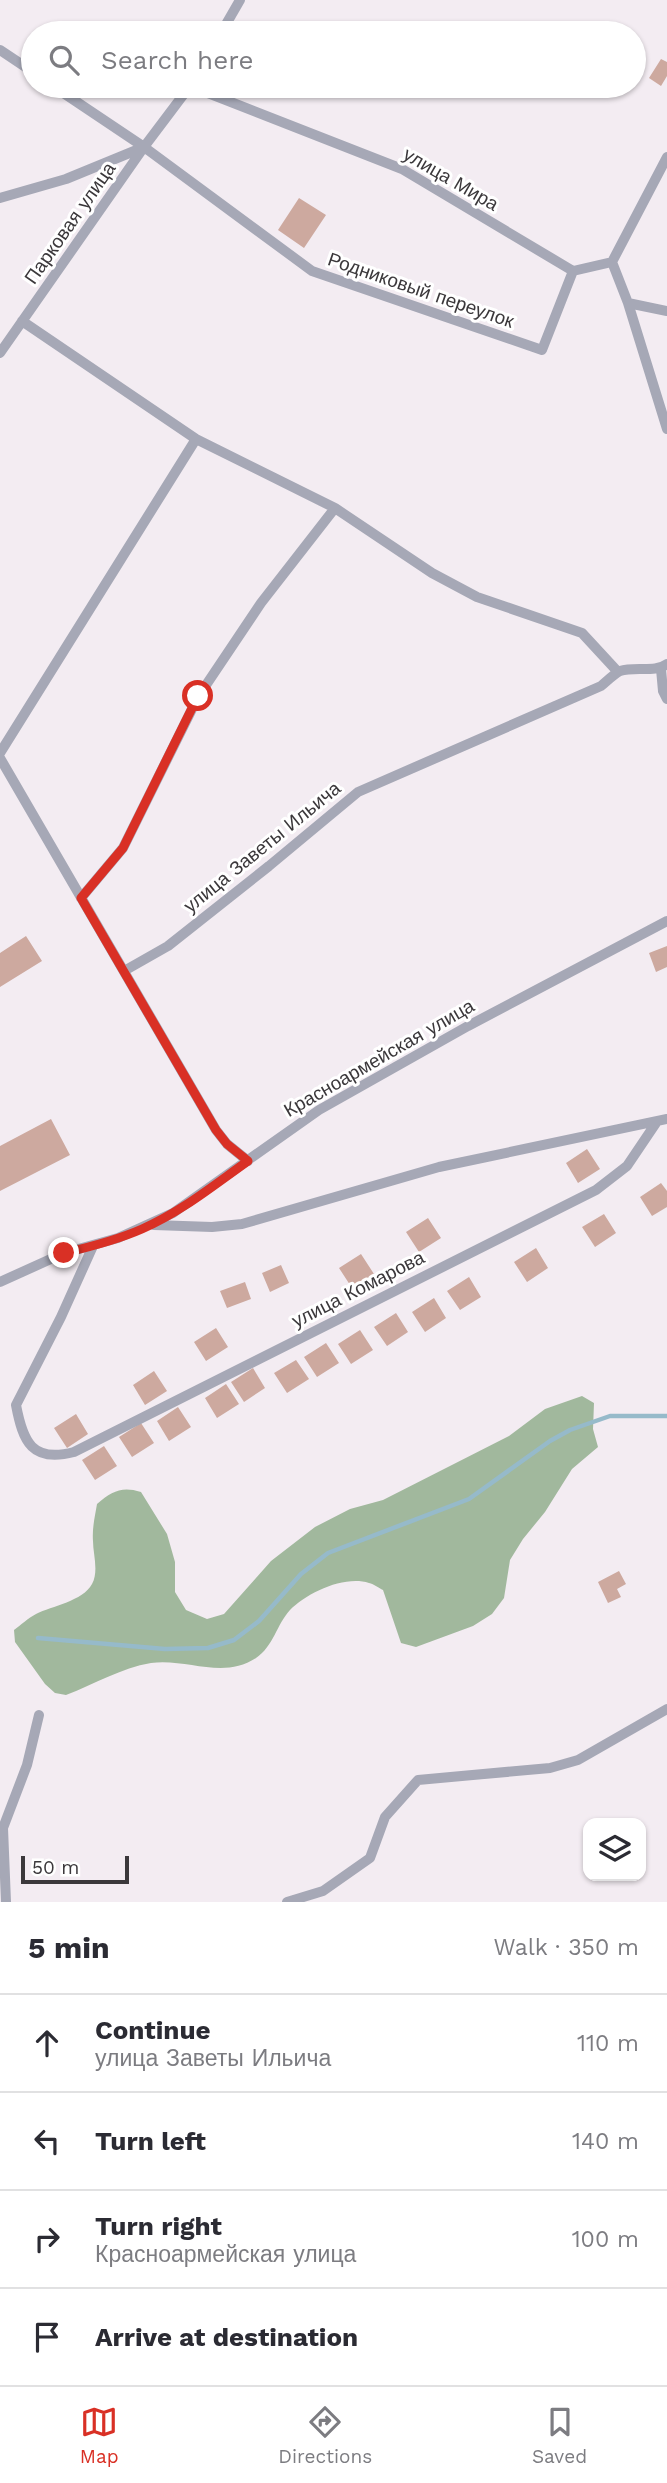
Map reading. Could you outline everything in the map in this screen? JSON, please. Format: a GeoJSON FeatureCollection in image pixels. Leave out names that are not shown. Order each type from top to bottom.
{"type":"FeatureCollection","features":[{"type":"Feature","properties":{"kind":"street"},"geometry":{"type":"LineString","coordinates":[[228,21],[240,0]]}},
{"type":"Feature","properties":{"kind":"street"},"geometry":{"type":"LineString","coordinates":[[0,50],[21,64]]}},
{"type":"Feature","properties":{"kind":"street","name":"Родниковый переулок"},"geometry":{"type":"LineString","coordinates":[[71,98],[144,147],[312,271],[542,350],[573,271]]}},
{"type":"Feature","properties":{"kind":"street","name":"Парковая улица"},"geometry":{"type":"LineString","coordinates":[[0,353],[181,98]]}},
{"type":"Feature","properties":{"kind":"street","name":"улица Мира"},"geometry":{"type":"LineString","coordinates":[[221,98],[402,169],[573,271]]}},
{"type":"Feature","properties":{"kind":"street","name":"Парковая улица"},"geometry":{"type":"LineString","coordinates":[[0,198],[66,179],[144,147]]}},
{"type":"Feature","properties":{"kind":"street"},"geometry":{"type":"LineString","coordinates":[[667,157],[612,262],[628,303],[667,429]]}},
{"type":"Feature","properties":{"kind":"street"},"geometry":{"type":"LineString","coordinates":[[573,271],[612,262]]}},
{"type":"Feature","properties":{"kind":"street"},"geometry":{"type":"LineString","coordinates":[[628,303],[667,311]]}},
{"type":"Feature","properties":{"kind":"street"},"geometry":{"type":"LineString","coordinates":[[22,321],[196,439],[335,508],[432,573],[477,597],[582,633],[618,671],[664,667],[663,691],[667,699]]}},
{"type":"Feature","properties":{"kind":"street"},"geometry":{"type":"LineString","coordinates":[[196,439],[0,756],[216,1130],[227,1144],[248,1161]]}},
{"type":"Feature","properties":{"kind":"street"},"geometry":{"type":"LineString","coordinates":[[81,898],[123,848],[198,696],[261,603],[335,508]]}},
{"type":"Feature","properties":{"kind":"street","name":"улица Заветы Ильича"},"geometry":{"type":"LineString","coordinates":[[124,971],[168,946],[358,792],[601,686],[618,671]]}},
{"type":"Feature","properties":{"kind":"street","name":"Красноармейская улица"},"geometry":{"type":"LineString","coordinates":[[0,1282],[64,1253],[93,1246],[173,1213],[319,1110],[468,1026],[667,920]]}},
{"type":"Feature","properties":{"kind":"street","name":"улица Комарова"},"geometry":{"type":"LineString","coordinates":[[151,1224],[212,1227],[242,1224],[439,1167],[661,1121]]}},
{"type":"Feature","properties":{"kind":"street","name":"улица Комарова"},"geometry":{"type":"LineString","coordinates":[[93,1246],[61,1317],[16,1405],[30,1446],[37,1452],[54,1457],[74,1452],[596,1190],[627,1166],[661,1121]]}},
{"type":"Feature","properties":{"kind":"street"},"geometry":{"type":"LineString","coordinates":[[287,1902],[323,1891],[370,1858],[385,1817],[418,1780],[550,1768],[578,1760],[667,1709]]}},
{"type":"Feature","properties":{"kind":"street"},"geometry":{"type":"LineString","coordinates":[[6,1902],[1,1827],[27,1765],[39,1715]]}},
{"type":"Feature","properties":{"kind":"green space"},"geometry":{"type":"Polygon","coordinates":[[[582,1396],[594,1403],[593,1429],[598,1447],[572,1469],[545,1512],[523,1539],[510,1560],[504,1598],[492,1614],[473,1626],[416,1647],[401,1643],[383,1590],[369,1583],[348,1581],[326,1587],[297,1604],[290,1610],[262,1653],[243,1664],[218,1668],[151,1663],[119,1672],[66,1695],[55,1693],[45,1684],[15,1642],[14,1630],[27,1620],[75,1599],[92,1584],[95,1574],[93,1531],[97,1504],[113,1493],[123,1490],[141,1492],[167,1534],[175,1562],[175,1592],[186,1610],[207,1619],[224,1614],[271,1561],[315,1527],[350,1509],[383,1500],[509,1436],[545,1409],[582,1396]]]}},
{"type":"Feature","properties":{"kind":"building"},"geometry":{"type":"Polygon","coordinates":[[[661,59],[667,62],[667,76],[661,86],[649,78],[661,59]]]}},
{"type":"Feature","properties":{"kind":"building"},"geometry":{"type":"Polygon","coordinates":[[[299,198],[326,215],[304,248],[278,230],[299,198]]]}},
{"type":"Feature","properties":{"kind":"building"},"geometry":{"type":"Polygon","coordinates":[[[26,936],[42,961],[0,987],[0,953],[26,936]]]}},
{"type":"Feature","properties":{"kind":"building"},"geometry":{"type":"Polygon","coordinates":[[[667,946],[667,967],[656,972],[649,953],[667,946]]]}},
{"type":"Feature","properties":{"kind":"building"},"geometry":{"type":"Polygon","coordinates":[[[51,1119],[70,1155],[0,1191],[0,1146],[51,1119]]]}},
{"type":"Feature","properties":{"kind":"building"},"geometry":{"type":"Polygon","coordinates":[[[587,1149],[600,1169],[578,1183],[566,1163],[587,1149]]]}},
{"type":"Feature","properties":{"kind":"building"},"geometry":{"type":"Polygon","coordinates":[[[661,1183],[667,1191],[667,1207],[652,1216],[640,1197],[661,1183]]]}},
{"type":"Feature","properties":{"kind":"building"},"geometry":{"type":"Polygon","coordinates":[[[604,1214],[616,1233],[595,1247],[582,1227],[604,1214]]]}},
{"type":"Feature","properties":{"kind":"building"},"geometry":{"type":"Polygon","coordinates":[[[428,1218],[441,1238],[419,1252],[406,1232],[428,1218]]]}},
{"type":"Feature","properties":{"kind":"building"},"geometry":{"type":"Polygon","coordinates":[[[536,1248],[548,1268],[527,1282],[514,1262],[536,1248]]]}},
{"type":"Feature","properties":{"kind":"building"},"geometry":{"type":"Polygon","coordinates":[[[361,1254],[374,1274],[352,1288],[339,1268],[361,1254]]]}},
{"type":"Feature","properties":{"kind":"building"},"geometry":{"type":"Polygon","coordinates":[[[281,1265],[289,1283],[270,1292],[262,1273],[281,1265]]]}},
{"type":"Feature","properties":{"kind":"building"},"geometry":{"type":"Polygon","coordinates":[[[469,1277],[481,1297],[460,1310],[447,1291],[469,1277]]]}},
{"type":"Feature","properties":{"kind":"building"},"geometry":{"type":"Polygon","coordinates":[[[245,1282],[251,1299],[227,1308],[220,1291],[245,1282]]]}},
{"type":"Feature","properties":{"kind":"building"},"geometry":{"type":"Polygon","coordinates":[[[434,1298],[446,1318],[425,1332],[412,1312],[434,1298]]]}},
{"type":"Feature","properties":{"kind":"building"},"geometry":{"type":"Polygon","coordinates":[[[396,1313],[408,1332],[387,1346],[374,1327],[396,1313]]]}},
{"type":"Feature","properties":{"kind":"building"},"geometry":{"type":"Polygon","coordinates":[[[216,1328],[228,1347],[206,1361],[194,1342],[216,1328]]]}},
{"type":"Feature","properties":{"kind":"building"},"geometry":{"type":"Polygon","coordinates":[[[360,1330],[373,1350],[351,1364],[338,1344],[360,1330]]]}},
{"type":"Feature","properties":{"kind":"building"},"geometry":{"type":"Polygon","coordinates":[[[326,1343],[339,1363],[317,1377],[304,1357],[326,1343]]]}},
{"type":"Feature","properties":{"kind":"building"},"geometry":{"type":"Polygon","coordinates":[[[296,1360],[309,1379],[287,1393],[274,1373],[296,1360]]]}},
{"type":"Feature","properties":{"kind":"building"},"geometry":{"type":"Polygon","coordinates":[[[253,1368],[265,1388],[244,1402],[231,1382],[253,1368]]]}},
{"type":"Feature","properties":{"kind":"building"},"geometry":{"type":"Polygon","coordinates":[[[154,1371],[167,1391],[145,1405],[133,1385],[154,1371]]]}},
{"type":"Feature","properties":{"kind":"building"},"geometry":{"type":"Polygon","coordinates":[[[226,1384],[239,1404],[217,1418],[205,1398],[226,1384]]]}},
{"type":"Feature","properties":{"kind":"building"},"geometry":{"type":"Polygon","coordinates":[[[178,1407],[191,1427],[169,1441],[157,1421],[178,1407]]]}},
{"type":"Feature","properties":{"kind":"building"},"geometry":{"type":"Polygon","coordinates":[[[76,1414],[88,1434],[67,1448],[54,1428],[76,1414]]]}},
{"type":"Feature","properties":{"kind":"building"},"geometry":{"type":"Polygon","coordinates":[[[141,1423],[154,1443],[132,1457],[119,1437],[141,1423]]]}},
{"type":"Feature","properties":{"kind":"building"},"geometry":{"type":"Polygon","coordinates":[[[104,1446],[117,1466],[95,1480],[82,1460],[104,1446]]]}},
{"type":"Feature","properties":{"kind":"building"},"geometry":{"type":"Polygon","coordinates":[[[619,1571],[626,1584],[617,1589],[621,1597],[608,1603],[598,1582],[619,1571]]]}},
{"type":"Feature","properties":{"kind":"waterway"},"geometry":{"type":"LineString","coordinates":[[38,1638],[165,1649],[208,1648],[234,1640],[259,1621],[301,1574],[328,1553],[469,1499],[550,1441],[570,1430],[610,1416],[667,1416]]}},
{"type":"Feature","properties":{"kind":"route"},"geometry":{"type":"LineString","coordinates":[[64,1253],[118,1238],[173,1213],[248,1161],[227,1144],[216,1130],[81,898],[123,848],[198,696]]}}]}
